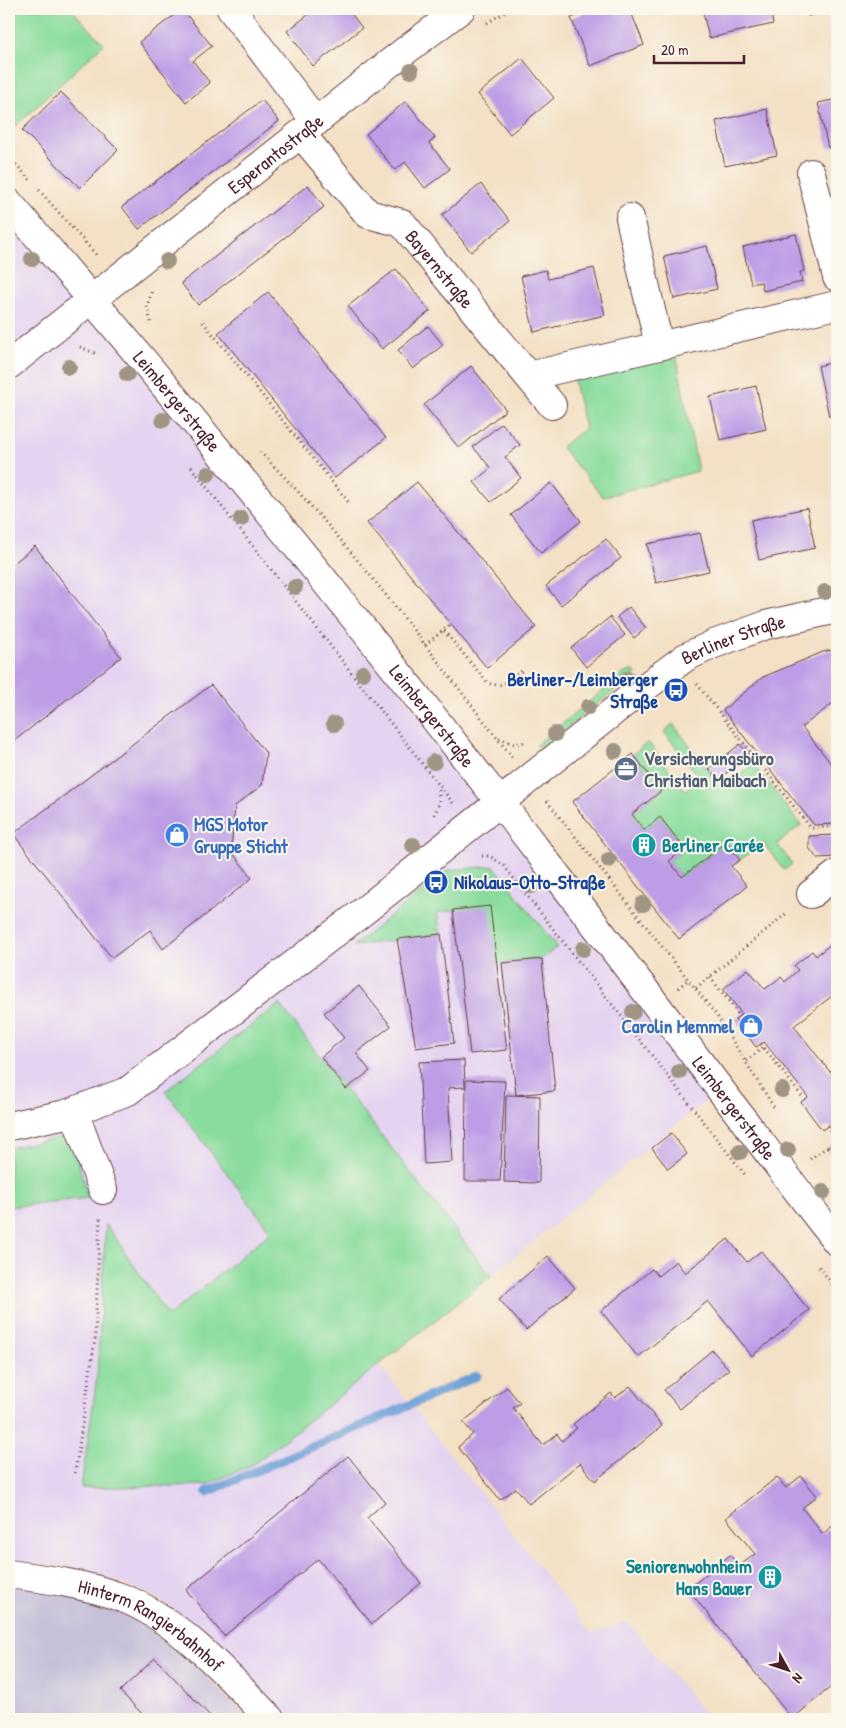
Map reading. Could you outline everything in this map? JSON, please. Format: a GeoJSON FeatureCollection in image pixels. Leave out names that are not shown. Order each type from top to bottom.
{"type":"FeatureCollection","features":[{"type":"Feature","properties":{"kind":"street","name":"Bayernstraße"},"geometry":{"type":"LineString","coordinates":[[231,9],[368,214],[402,224],[552,405]]}},
{"type":"Feature","properties":{"kind":"street","name":"Esperantostraße"},"geometry":{"type":"LineString","coordinates":[[9,365],[461,9]]}},
{"type":"Feature","properties":{"kind":"street"},"geometry":{"type":"LineString","coordinates":[[811,174],[837,277]]}},
{"type":"Feature","properties":{"kind":"street","name":"Leimbergerstraße"},"geometry":{"type":"LineString","coordinates":[[9,204],[91,299],[305,556],[500,802],[680,1034],[837,1242]]}},
{"type":"Feature","properties":{"kind":"street"},"geometry":{"type":"LineString","coordinates":[[630,218],[659,345]]}},
{"type":"Feature","properties":{"kind":"street"},"geometry":{"type":"LineString","coordinates":[[529,376],[837,305]]}},
{"type":"Feature","properties":{"kind":"street","name":"Berliner Straße"},"geometry":{"type":"LineString","coordinates":[[500,802],[686,657],[740,633],[837,609]]}},
{"type":"Feature","properties":{"kind":"street"},"geometry":{"type":"LineString","coordinates":[[9,1126],[74,1112],[128,1091],[217,1025],[500,802]]}},
{"type":"Feature","properties":{"kind":"street"},"geometry":{"type":"LineString","coordinates":[[811,894],[837,874]]}},
{"type":"Feature","properties":{"kind":"street"},"geometry":{"type":"LineString","coordinates":[[74,1112],[103,1190]]}},
{"type":"Feature","properties":{"kind":"street","name":"Hinterm Rangierbahnhof"},"geometry":{"type":"LineString","coordinates":[[9,1574],[62,1581],[121,1598],[148,1611],[204,1653],[270,1719]]}},
{"type":"Feature","properties":{"kind":"path"},"geometry":{"type":"LineString","coordinates":[[9,157],[88,246]]}},
{"type":"Feature","properties":{"kind":"path"},"geometry":{"type":"LineString","coordinates":[[203,322],[350,504]]}},
{"type":"Feature","properties":{"kind":"path"},"geometry":{"type":"LineString","coordinates":[[190,466],[438,784]]}},
{"type":"Feature","properties":{"kind":"path"},"geometry":{"type":"LineString","coordinates":[[308,500],[425,644],[497,737]]}},
{"type":"Feature","properties":{"kind":"path"},"geometry":{"type":"LineString","coordinates":[[425,644],[451,624]]}},
{"type":"Feature","properties":{"kind":"path"},"geometry":{"type":"LineString","coordinates":[[444,631],[488,683],[493,685],[506,684],[523,670]]}},
{"type":"Feature","properties":{"kind":"path"},"geometry":{"type":"LineString","coordinates":[[691,676],[811,828],[837,827]]}},
{"type":"Feature","properties":{"kind":"path"},"geometry":{"type":"LineString","coordinates":[[556,811],[696,988],[746,1061],[779,1115]]}},
{"type":"Feature","properties":{"kind":"path"},"geometry":{"type":"LineString","coordinates":[[508,870],[752,1183]]}},
{"type":"Feature","properties":{"kind":"path"},"geometry":{"type":"LineString","coordinates":[[696,988],[811,894]]}},
{"type":"Feature","properties":{"kind":"path"},"geometry":{"type":"LineString","coordinates":[[710,977],[740,1016]]}},
{"type":"Feature","properties":{"kind":"path"},"geometry":{"type":"LineString","coordinates":[[746,1061],[762,1045],[804,1099]]}},
{"type":"Feature","properties":{"kind":"path"},"geometry":{"type":"LineString","coordinates":[[810,1159],[837,1140],[828,1128]]}},
{"type":"Feature","properties":{"kind":"path"},"geometry":{"type":"LineString","coordinates":[[828,1146],[837,1158]]}},
{"type":"Feature","properties":{"kind":"path"},"geometry":{"type":"LineString","coordinates":[[806,1154],[816,1166]]}},
{"type":"Feature","properties":{"kind":"path"},"geometry":{"type":"LineString","coordinates":[[76,1473],[95,1338],[100,1212],[103,1190]]}},
{"type":"Feature","properties":{"kind":"path"},"geometry":{"type":"LineString","coordinates":[[813,1259],[837,1290]]}},
{"type":"Feature","properties":{"kind":"shaded area"},"geometry":{"type":"Polygon","coordinates":[[[9,203],[720,1089],[491,1276],[378,1363],[592,1634],[627,1621],[709,1719],[284,1719],[180,1614],[155,1597],[119,1582],[60,1566],[9,1561],[9,203]]]}},
{"type":"Feature","properties":{"kind":"shaded area"},"geometry":{"type":"Polygon","coordinates":[[[9,1583],[54,1589],[110,1607],[138,1621],[193,1663],[250,1719],[9,1719],[9,1583]]]}},
{"type":"Feature","properties":{"kind":"green space"},"geometry":{"type":"Polygon","coordinates":[[[9,9],[71,9],[104,44],[9,132],[9,9]]]}},
{"type":"Feature","properties":{"kind":"green space"},"geometry":{"type":"Polygon","coordinates":[[[676,355],[698,471],[603,497],[561,447],[585,428],[573,377],[676,355]]]}},
{"type":"Feature","properties":{"kind":"green space"},"geometry":{"type":"Polygon","coordinates":[[[633,670],[636,674],[540,749],[536,745],[623,674],[633,670]]]}},
{"type":"Feature","properties":{"kind":"green space"},"geometry":{"type":"Polygon","coordinates":[[[673,724],[722,787],[753,764],[801,825],[777,844],[792,864],[784,870],[763,843],[740,860],[726,842],[682,877],[669,861],[685,849],[660,817],[644,830],[632,814],[661,791],[633,754],[648,742],[685,790],[700,778],[664,732],[673,724]]]}},
{"type":"Feature","properties":{"kind":"green space"},"geometry":{"type":"Polygon","coordinates":[[[494,866],[557,947],[542,959],[496,963],[453,910],[437,913],[441,934],[353,946],[448,870],[494,866]]]}},
{"type":"Feature","properties":{"kind":"green space"},"geometry":{"type":"Polygon","coordinates":[[[279,1004],[491,1276],[254,1464],[206,1485],[81,1488],[97,1377],[106,1224],[168,1316],[271,1232],[165,1091],[279,1004]]]}},
{"type":"Feature","properties":{"kind":"green space"},"geometry":{"type":"Polygon","coordinates":[[[71,1135],[88,1198],[9,1207],[9,1148],[71,1135]]]}},
{"type":"Feature","properties":{"kind":"building"},"geometry":{"type":"Polygon","coordinates":[[[182,9],[212,46],[193,61],[210,83],[186,102],[139,42],[182,9]]]}},
{"type":"Feature","properties":{"kind":"building"},"geometry":{"type":"Polygon","coordinates":[[[316,9],[348,9],[362,28],[313,66],[287,31],[316,9]]]}},
{"type":"Feature","properties":{"kind":"building"},"geometry":{"type":"Polygon","coordinates":[[[595,9],[630,9],[644,45],[590,66],[571,18],[595,9]]]}},
{"type":"Feature","properties":{"kind":"building"},"geometry":{"type":"Polygon","coordinates":[[[702,9],[770,9],[773,24],[709,38],[702,9]]]}},
{"type":"Feature","properties":{"kind":"building"},"geometry":{"type":"Polygon","coordinates":[[[806,9],[837,9],[837,10],[808,16],[806,9]]]}},
{"type":"Feature","properties":{"kind":"building"},"geometry":{"type":"Polygon","coordinates":[[[522,58],[554,98],[510,134],[478,94],[522,58]]]}},
{"type":"Feature","properties":{"kind":"building"},"geometry":{"type":"Polygon","coordinates":[[[61,92],[118,150],[80,188],[22,130],[61,92]]]}},
{"type":"Feature","properties":{"kind":"building"},"geometry":{"type":"Polygon","coordinates":[[[837,99],[837,146],[828,148],[818,103],[837,99]]]}},
{"type":"Feature","properties":{"kind":"building"},"geometry":{"type":"Polygon","coordinates":[[[262,100],[279,121],[139,229],[122,207],[262,100]]]}},
{"type":"Feature","properties":{"kind":"building"},"geometry":{"type":"Polygon","coordinates":[[[406,101],[435,138],[429,143],[450,169],[425,188],[405,162],[395,170],[366,134],[406,101]]]}},
{"type":"Feature","properties":{"kind":"building"},"geometry":{"type":"Polygon","coordinates":[[[767,109],[777,155],[725,166],[716,121],[767,109]]]}},
{"type":"Feature","properties":{"kind":"building"},"geometry":{"type":"Polygon","coordinates":[[[481,184],[510,221],[471,252],[442,215],[481,184]]]}},
{"type":"Feature","properties":{"kind":"building"},"geometry":{"type":"Polygon","coordinates":[[[308,185],[324,207],[198,305],[181,283],[308,185]]]}},
{"type":"Feature","properties":{"kind":"building"},"geometry":{"type":"Polygon","coordinates":[[[796,234],[804,271],[800,272],[802,282],[763,291],[761,282],[751,284],[743,247],[796,234]]]}},
{"type":"Feature","properties":{"kind":"building"},"geometry":{"type":"Polygon","coordinates":[[[707,246],[717,289],[674,299],[664,256],[707,246]]]}},
{"type":"Feature","properties":{"kind":"building"},"geometry":{"type":"Polygon","coordinates":[[[594,268],[605,315],[534,332],[521,276],[546,270],[548,279],[594,268]]]}},
{"type":"Feature","properties":{"kind":"building"},"geometry":{"type":"Polygon","coordinates":[[[396,269],[430,311],[382,349],[348,306],[396,269]]]}},
{"type":"Feature","properties":{"kind":"building"},"geometry":{"type":"Polygon","coordinates":[[[268,292],[386,438],[335,478],[218,333],[268,292]]]}},
{"type":"Feature","properties":{"kind":"building"},"geometry":{"type":"Polygon","coordinates":[[[428,326],[443,345],[413,369],[398,350],[428,326]]]}},
{"type":"Feature","properties":{"kind":"building"},"geometry":{"type":"Polygon","coordinates":[[[837,357],[837,414],[829,416],[818,366],[830,363],[829,359],[837,357]]]}},
{"type":"Feature","properties":{"kind":"building"},"geometry":{"type":"Polygon","coordinates":[[[471,366],[506,410],[459,448],[424,405],[471,366]]]}},
{"type":"Feature","properties":{"kind":"building"},"geometry":{"type":"Polygon","coordinates":[[[756,386],[766,429],[720,440],[710,397],[756,386]]]}},
{"type":"Feature","properties":{"kind":"building"},"geometry":{"type":"Polygon","coordinates":[[[502,423],[520,445],[505,457],[521,478],[491,502],[474,482],[491,468],[473,447],[502,423]]]}},
{"type":"Feature","properties":{"kind":"building"},"geometry":{"type":"Polygon","coordinates":[[[417,482],[536,627],[487,668],[367,523],[417,482]]]}},
{"type":"Feature","properties":{"kind":"building"},"geometry":{"type":"Polygon","coordinates":[[[551,483],[581,521],[541,553],[511,515],[551,483]]]}},
{"type":"Feature","properties":{"kind":"building"},"geometry":{"type":"Polygon","coordinates":[[[807,508],[815,548],[759,560],[751,520],[807,508]]]}},
{"type":"Feature","properties":{"kind":"building"},"geometry":{"type":"Polygon","coordinates":[[[700,533],[709,571],[656,583],[647,544],[700,533]]]}},
{"type":"Feature","properties":{"kind":"building"},"geometry":{"type":"Polygon","coordinates":[[[606,539],[621,558],[561,605],[546,586],[606,539]]]}},
{"type":"Feature","properties":{"kind":"building"},"geometry":{"type":"Polygon","coordinates":[[[35,546],[121,657],[9,745],[9,567],[35,546]]]}},
{"type":"Feature","properties":{"kind":"building"},"geometry":{"type":"Polygon","coordinates":[[[629,607],[646,628],[634,638],[617,617],[629,607]]]}},
{"type":"Feature","properties":{"kind":"building"},"geometry":{"type":"Polygon","coordinates":[[[610,617],[625,635],[586,667],[571,648],[610,617]]]}},
{"type":"Feature","properties":{"kind":"building"},"geometry":{"type":"Polygon","coordinates":[[[837,649],[837,700],[802,727],[837,771],[837,824],[814,825],[723,710],[763,677],[823,652],[837,649]]]}},
{"type":"Feature","properties":{"kind":"building"},"geometry":{"type":"Polygon","coordinates":[[[211,685],[266,753],[262,785],[235,806],[231,851],[252,878],[163,949],[150,930],[112,958],[13,834],[211,685]]]}},
{"type":"Feature","properties":{"kind":"building"},"geometry":{"type":"Polygon","coordinates":[[[740,744],[749,755],[718,780],[709,769],[740,744]]]}},
{"type":"Feature","properties":{"kind":"building","name":"Berliner Carée"},"geometry":{"type":"Polygon","coordinates":[[[633,754],[661,791],[632,814],[644,830],[660,817],[685,849],[669,861],[682,877],[727,842],[740,860],[731,866],[747,886],[679,939],[572,802],[633,754]]]}},
{"type":"Feature","properties":{"kind":"building"},"geometry":{"type":"Polygon","coordinates":[[[837,835],[837,857],[817,858],[809,848],[809,836],[837,835]]]}},
{"type":"Feature","properties":{"kind":"building"},"geometry":{"type":"Polygon","coordinates":[[[490,906],[507,1050],[470,1054],[453,910],[490,906]]]}},
{"type":"Feature","properties":{"kind":"building"},"geometry":{"type":"Polygon","coordinates":[[[441,934],[454,1043],[416,1048],[397,939],[441,934]]]}},
{"type":"Feature","properties":{"kind":"building"},"geometry":{"type":"Polygon","coordinates":[[[837,939],[837,992],[794,1026],[830,1072],[837,1067],[837,1135],[829,1125],[822,1130],[801,1102],[808,1097],[764,1042],[756,1047],[735,1019],[742,1014],[723,989],[748,969],[765,989],[781,977],[785,982],[798,970],[794,966],[812,951],[816,956],[837,939]]]}},
{"type":"Feature","properties":{"kind":"building"},"geometry":{"type":"Polygon","coordinates":[[[542,959],[555,1091],[516,1095],[502,963],[542,959]]]}},
{"type":"Feature","properties":{"kind":"building"},"geometry":{"type":"Polygon","coordinates":[[[359,986],[391,1026],[356,1053],[370,1071],[346,1089],[321,1057],[344,1038],[324,1013],[359,986]]]}},
{"type":"Feature","properties":{"kind":"building"},"geometry":{"type":"Polygon","coordinates":[[[464,1060],[465,1087],[448,1088],[452,1162],[424,1164],[419,1062],[464,1060]]]}},
{"type":"Feature","properties":{"kind":"building"},"geometry":{"type":"Polygon","coordinates":[[[466,1080],[505,1081],[500,1181],[465,1181],[466,1080]]]}},
{"type":"Feature","properties":{"kind":"building"},"geometry":{"type":"Polygon","coordinates":[[[506,1095],[540,1096],[539,1183],[504,1182],[506,1095]]]}},
{"type":"Feature","properties":{"kind":"building"},"geometry":{"type":"Polygon","coordinates":[[[671,1133],[687,1154],[668,1169],[652,1148],[671,1133]]]}},
{"type":"Feature","properties":{"kind":"building"},"geometry":{"type":"Polygon","coordinates":[[[728,1239],[747,1262],[761,1251],[809,1310],[752,1356],[708,1301],[638,1357],[601,1311],[652,1269],[658,1276],[676,1261],[685,1273],[728,1239]]]}},
{"type":"Feature","properties":{"kind":"building"},"geometry":{"type":"Polygon","coordinates":[[[548,1256],[575,1288],[526,1330],[499,1299],[548,1256]]]}},
{"type":"Feature","properties":{"kind":"building"},"geometry":{"type":"Polygon","coordinates":[[[712,1350],[729,1369],[680,1409],[664,1390],[712,1350]]]}},
{"type":"Feature","properties":{"kind":"building"},"geometry":{"type":"Polygon","coordinates":[[[630,1386],[662,1426],[595,1481],[580,1463],[529,1504],[516,1488],[500,1500],[458,1447],[473,1434],[463,1422],[507,1387],[520,1403],[513,1408],[543,1445],[557,1434],[562,1441],[577,1428],[573,1424],[611,1393],[615,1398],[630,1386]]]}},
{"type":"Feature","properties":{"kind":"building"},"geometry":{"type":"Polygon","coordinates":[[[348,1456],[385,1502],[367,1518],[421,1583],[372,1624],[318,1559],[224,1636],[186,1590],[348,1456]]]}},
{"type":"Feature","properties":{"kind":"building","name":"Seniorenwohnheim Hans Bauer"},"geometry":{"type":"Polygon","coordinates":[[[801,1476],[817,1496],[802,1508],[823,1534],[837,1522],[837,1643],[830,1649],[837,1657],[837,1682],[792,1719],[688,1589],[730,1555],[739,1566],[755,1554],[726,1518],[777,1477],[786,1488],[801,1476]]]}},
{"type":"Feature","properties":{"kind":"building"},"geometry":{"type":"Polygon","coordinates":[[[155,1658],[213,1719],[147,1719],[120,1691],[155,1658]]]}},
{"type":"Feature","properties":{"kind":"waterway"},"geometry":{"type":"LineString","coordinates":[[207,1492],[477,1376]]}},
{"type":"Feature","properties":{"kind":"place","name":"Berliner-/Leimberger Straße"},"geometry":{"type":"Point","coordinates":[676,690]}},
{"type":"Feature","properties":{"kind":"place","name":"Versicherungsbüro Christian Maibach"},"geometry":{"type":"Point","coordinates":[626,769]}},
{"type":"Feature","properties":{"kind":"place","name":"MGS Motor Gruppe Sticht"},"geometry":{"type":"Point","coordinates":[177,835]}},
{"type":"Feature","properties":{"kind":"place","name":"Berliner Carée"},"geometry":{"type":"Point","coordinates":[644,845]}},
{"type":"Feature","properties":{"kind":"place","name":"Nikolaus-Otto-Straße"},"geometry":{"type":"Point","coordinates":[436,882]}},
{"type":"Feature","properties":{"kind":"place","name":"Carolin Memmel"},"geometry":{"type":"Point","coordinates":[751,1026]}},
{"type":"Feature","properties":{"kind":"place","name":"Seniorenwohnheim Hans Bauer"},"geometry":{"type":"Point","coordinates":[770,1577]}}]}
